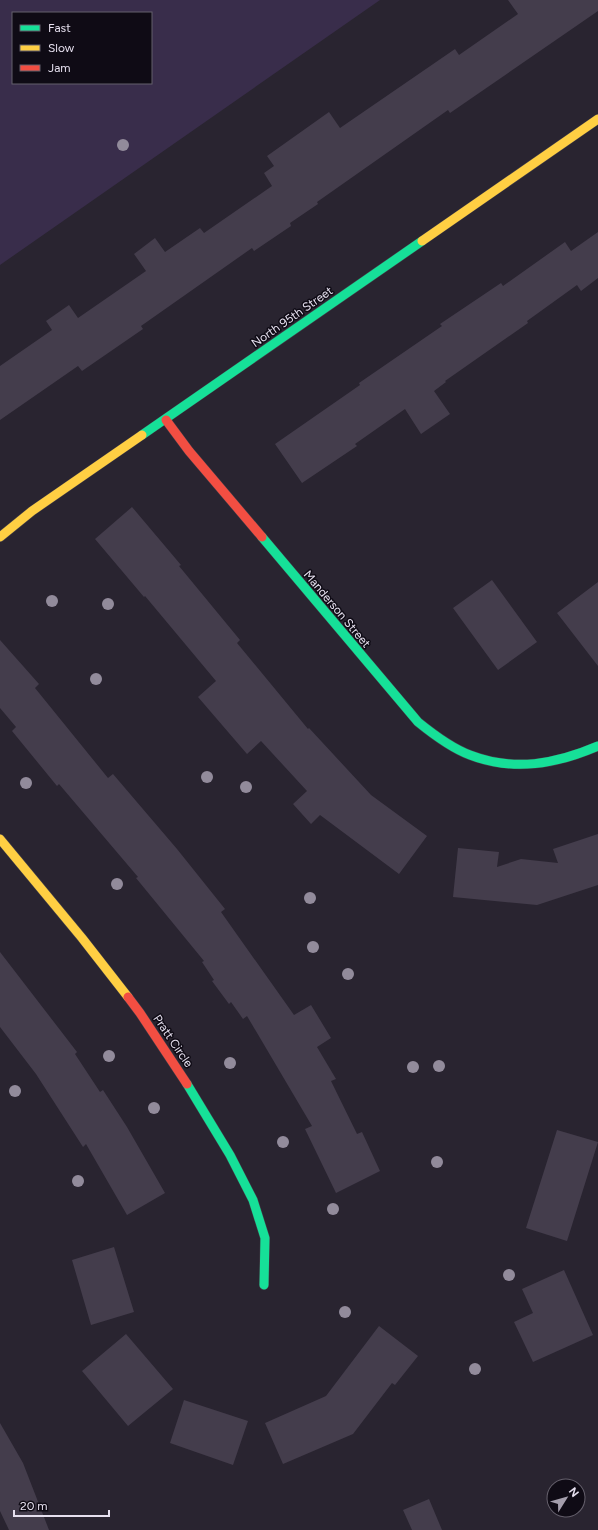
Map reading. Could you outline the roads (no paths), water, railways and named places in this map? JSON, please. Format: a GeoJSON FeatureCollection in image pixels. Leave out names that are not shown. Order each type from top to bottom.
{"type":"FeatureCollection","features":[{"type":"Feature","properties":{"kind":"street","name":"North 95th Street"},"geometry":{"type":"LineString","coordinates":[[0,537],[32,512],[598,119]]}},
{"type":"Feature","properties":{"kind":"street","name":"Manderson Street"},"geometry":{"type":"LineString","coordinates":[[166,420],[189,451],[418,722],[439,739],[468,755],[523,766],[555,762],[580,755],[598,746]]}},
{"type":"Feature","properties":{"kind":"street","name":"Pratt Circle"},"geometry":{"type":"LineString","coordinates":[[0,840],[82,938],[140,1013],[179,1071],[230,1156],[253,1200],[265,1238],[264,1285]]}}]}
